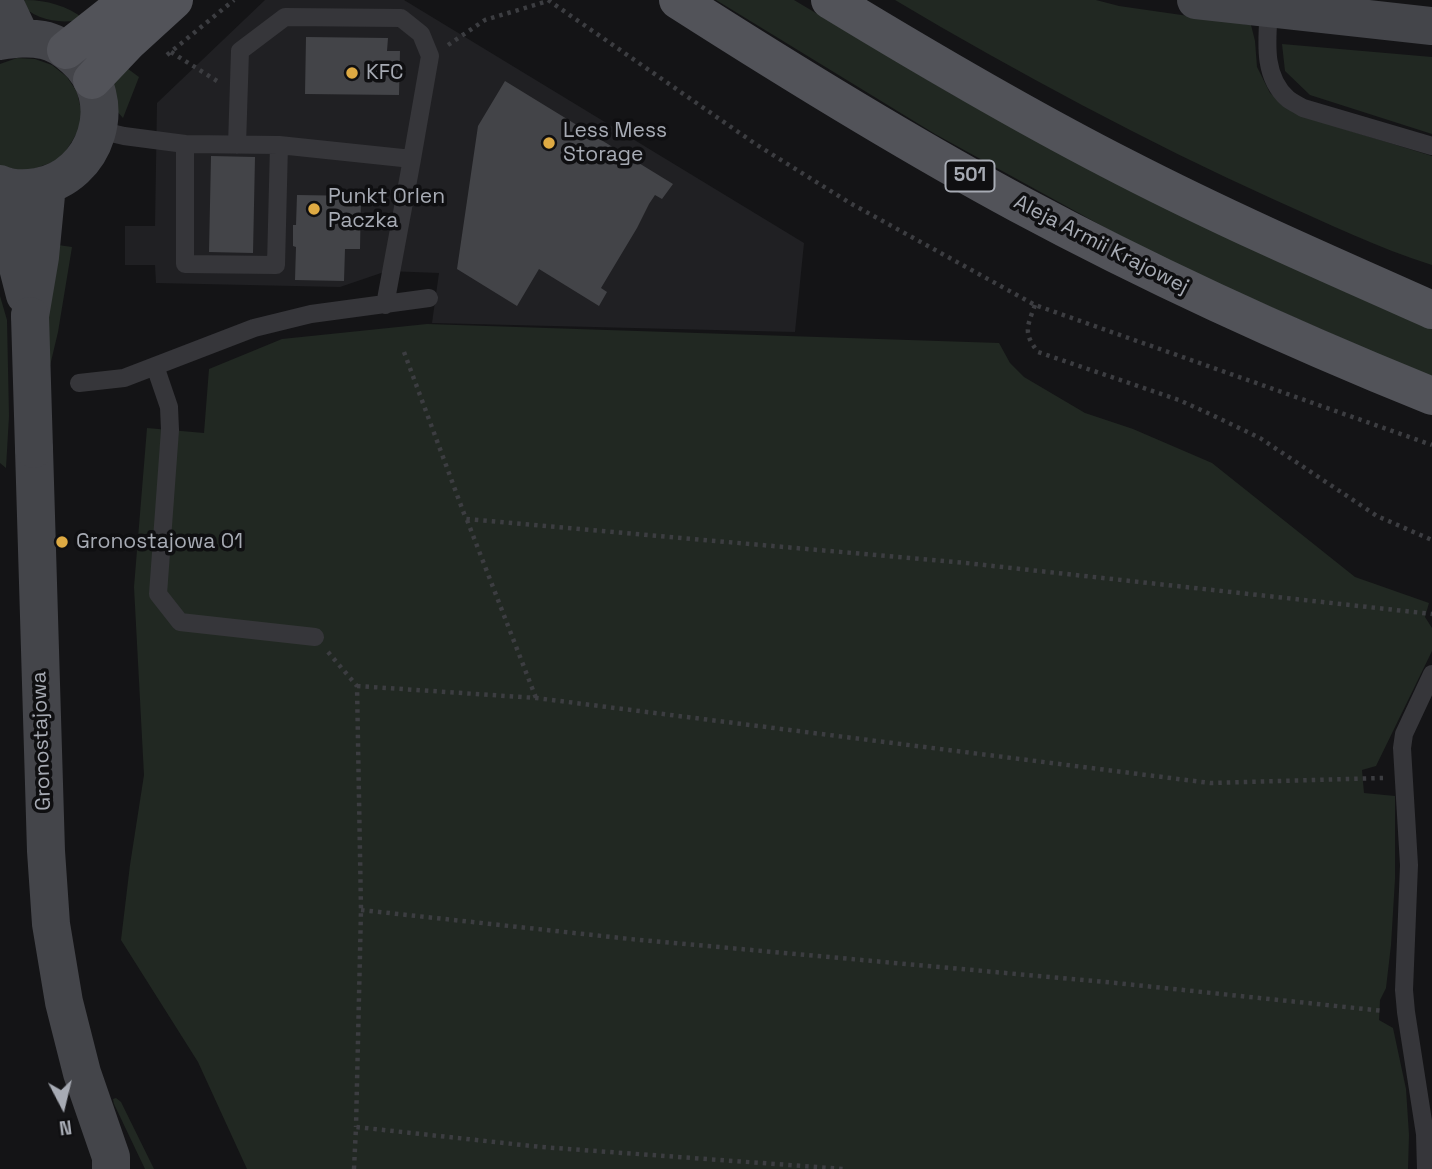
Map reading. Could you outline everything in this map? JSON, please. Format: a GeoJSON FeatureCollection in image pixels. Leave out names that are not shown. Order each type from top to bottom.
{"type":"FeatureCollection","features":[{"type":"Feature","properties":{"kind":"main road"},"geometry":{"type":"LineString","coordinates":[[66,50],[129,0]]}},
{"type":"Feature","properties":{"kind":"main road"},"geometry":{"type":"LineString","coordinates":[[92,80],[174,0]]}},
{"type":"Feature","properties":{"kind":"main road","name":"Aleja Armii Krajowej"},"geometry":{"type":"LineString","coordinates":[[678,0],[828,94],[1020,204],[1212,300],[1432,396]]}},
{"type":"Feature","properties":{"kind":"main road"},"geometry":{"type":"LineString","coordinates":[[830,0],[959,78],[1126,168],[1278,242],[1432,310]]}},
{"type":"Feature","properties":{"kind":"main road"},"geometry":{"type":"LineString","coordinates":[[1126,168],[1432,281]]}},
{"type":"Feature","properties":{"kind":"street"},"geometry":{"type":"LineString","coordinates":[[3,0],[10,39],[44,40],[66,50],[81,63],[92,80],[100,113],[98,130],[91,148],[80,164],[65,176],[47,185],[27,189],[3,185]]}},
{"type":"Feature","properties":{"kind":"street"},"geometry":{"type":"LineString","coordinates":[[1196,0],[1432,26]]}},
{"type":"Feature","properties":{"kind":"street","name":"Gronostajowa"},"geometry":{"type":"LineString","coordinates":[[3,185],[16,260],[30,316]]}},
{"type":"Feature","properties":{"kind":"street","name":"Gronostajowa"},"geometry":{"type":"LineString","coordinates":[[47,185],[40,257],[30,316],[46,850],[51,924],[64,1002],[79,1061],[114,1165]]}},
{"type":"Feature","properties":{"kind":"lane"},"geometry":{"type":"LineString","coordinates":[[1269,9],[1270,71],[1288,99],[1303,108],[1432,146]]}},
{"type":"Feature","properties":{"kind":"lane"},"geometry":{"type":"LineString","coordinates":[[237,145],[240,51],[285,17],[401,18],[421,34],[430,56],[385,305]]}},
{"type":"Feature","properties":{"kind":"lane"},"geometry":{"type":"LineString","coordinates":[[98,130],[185,144],[279,145],[412,159]]}},
{"type":"Feature","properties":{"kind":"lane"},"geometry":{"type":"LineString","coordinates":[[185,144],[185,264],[276,265],[279,145]]}},
{"type":"Feature","properties":{"kind":"lane"},"geometry":{"type":"LineString","coordinates":[[79,383],[124,378],[254,328],[311,314],[429,298]]}},
{"type":"Feature","properties":{"kind":"lane"},"geometry":{"type":"LineString","coordinates":[[155,366],[169,407],[170,430],[158,594],[180,622],[315,637]]}},
{"type":"Feature","properties":{"kind":"lane"},"geometry":{"type":"LineString","coordinates":[[1426,1169],[1425,1135],[1404,990],[1409,865],[1402,748],[1404,734],[1432,674]]}},
{"type":"Feature","properties":{"kind":"path"},"geometry":{"type":"LineString","coordinates":[[430,56],[485,20],[548,0],[757,145],[838,196],[1035,305],[1432,444]]}},
{"type":"Feature","properties":{"kind":"path"},"geometry":{"type":"LineString","coordinates":[[171,52],[239,94]]}},
{"type":"Feature","properties":{"kind":"path"},"geometry":{"type":"LineString","coordinates":[[1035,305],[1027,327],[1028,340],[1038,352],[1179,400],[1213,415],[1261,438],[1377,516],[1432,540]]}},
{"type":"Feature","properties":{"kind":"path"},"geometry":{"type":"LineString","coordinates":[[404,352],[536,698]]}},
{"type":"Feature","properties":{"kind":"path"},"geometry":{"type":"LineString","coordinates":[[466,519],[966,563],[1432,614]]}},
{"type":"Feature","properties":{"kind":"path"},"geometry":{"type":"LineString","coordinates":[[315,637],[357,686],[361,910],[354,1169]]}},
{"type":"Feature","properties":{"kind":"path"},"geometry":{"type":"LineString","coordinates":[[357,686],[536,698],[1210,783],[1403,777]]}},
{"type":"Feature","properties":{"kind":"path"},"geometry":{"type":"LineString","coordinates":[[361,910],[630,939],[1406,1012]]}},
{"type":"Feature","properties":{"kind":"path"},"geometry":{"type":"LineString","coordinates":[[356,1127],[541,1147],[844,1169]]}},
{"type":"Feature","properties":{"kind":"shaded area"},"geometry":{"type":"Polygon","coordinates":[[[26,0],[56,5],[84,19],[48,20],[32,13],[18,2],[26,0]]]}},
{"type":"Feature","properties":{"kind":"shaded area"},"geometry":{"type":"Polygon","coordinates":[[[265,0],[404,0],[804,243],[795,332],[432,323],[439,273],[387,271],[340,287],[156,283],[155,265],[125,265],[125,226],[155,226],[157,103],[265,0]]]}},
{"type":"Feature","properties":{"kind":"shaded area"},"geometry":{"type":"Polygon","coordinates":[[[716,0],[794,0],[953,95],[1185,214],[1432,326],[1432,378],[1164,260],[935,134],[716,0]]]}},
{"type":"Feature","properties":{"kind":"shaded area"},"geometry":{"type":"Polygon","coordinates":[[[895,0],[1096,0],[1119,6],[1251,25],[1257,67],[1270,93],[1299,115],[1432,156],[1432,265],[1353,235],[1178,154],[1035,80],[895,0]]]}},
{"type":"Feature","properties":{"kind":"shaded area"},"geometry":{"type":"Polygon","coordinates":[[[1282,44],[1432,57],[1432,134],[1310,95],[1285,71],[1282,44]]]}},
{"type":"Feature","properties":{"kind":"shaded area"},"geometry":{"type":"Polygon","coordinates":[[[17,58],[35,59],[52,65],[67,77],[77,92],[81,110],[80,128],[61,159],[25,172],[0,166],[0,64],[17,58]]]}},
{"type":"Feature","properties":{"kind":"shaded area"},"geometry":{"type":"Polygon","coordinates":[[[124,66],[139,77],[123,118],[115,109],[113,87],[124,66]]]}},
{"type":"Feature","properties":{"kind":"shaded area"},"geometry":{"type":"Polygon","coordinates":[[[51,244],[72,247],[49,370],[45,352],[51,244]]]}},
{"type":"Feature","properties":{"kind":"shaded area"},"geometry":{"type":"Polygon","coordinates":[[[0,296],[7,320],[9,416],[6,468],[0,463],[0,296]]]}},
{"type":"Feature","properties":{"kind":"shaded area"},"geometry":{"type":"Polygon","coordinates":[[[427,324],[999,343],[1010,363],[1024,377],[1085,413],[1133,429],[1212,463],[1355,577],[1429,603],[1425,617],[1432,628],[1432,651],[1376,766],[1362,770],[1364,793],[1395,796],[1395,879],[1391,945],[1386,988],[1380,1000],[1379,1020],[1393,1028],[1406,1089],[1408,1169],[247,1169],[198,1062],[121,940],[144,775],[134,587],[147,428],[204,433],[209,369],[282,339],[427,324]]]}},
{"type":"Feature","properties":{"kind":"shaded area"},"geometry":{"type":"Polygon","coordinates":[[[113,1099],[121,1102],[154,1169],[145,1169],[114,1104],[113,1099]]]}},
{"type":"Feature","properties":{"kind":"building","name":"KFC"},"geometry":{"type":"Polygon","coordinates":[[[306,37],[388,38],[387,51],[400,51],[399,95],[305,94],[306,37]]]}},
{"type":"Feature","properties":{"kind":"building"},"geometry":{"type":"Polygon","coordinates":[[[505,81],[673,184],[662,199],[655,195],[649,204],[601,288],[607,292],[599,306],[539,269],[517,306],[457,269],[478,126],[505,81]]]}},
{"type":"Feature","properties":{"kind":"building"},"geometry":{"type":"Polygon","coordinates":[[[211,156],[255,157],[253,253],[209,252],[211,156]]]}},
{"type":"Feature","properties":{"kind":"building"},"geometry":{"type":"Polygon","coordinates":[[[297,195],[361,196],[360,249],[345,249],[344,281],[295,280],[296,247],[293,246],[293,225],[296,225],[297,195]]]}},
{"type":"Feature","properties":{"kind":"place","name":"KFC"},"geometry":{"type":"Point","coordinates":[352,73]}},
{"type":"Feature","properties":{"kind":"place","name":"Less Mess Storage"},"geometry":{"type":"Point","coordinates":[549,143]}},
{"type":"Feature","properties":{"kind":"place","name":"Punkt Orlen Paczka"},"geometry":{"type":"Point","coordinates":[314,209]}},
{"type":"Feature","properties":{"kind":"place","name":"Gronostajowa 01"},"geometry":{"type":"Point","coordinates":[62,542]}}]}
